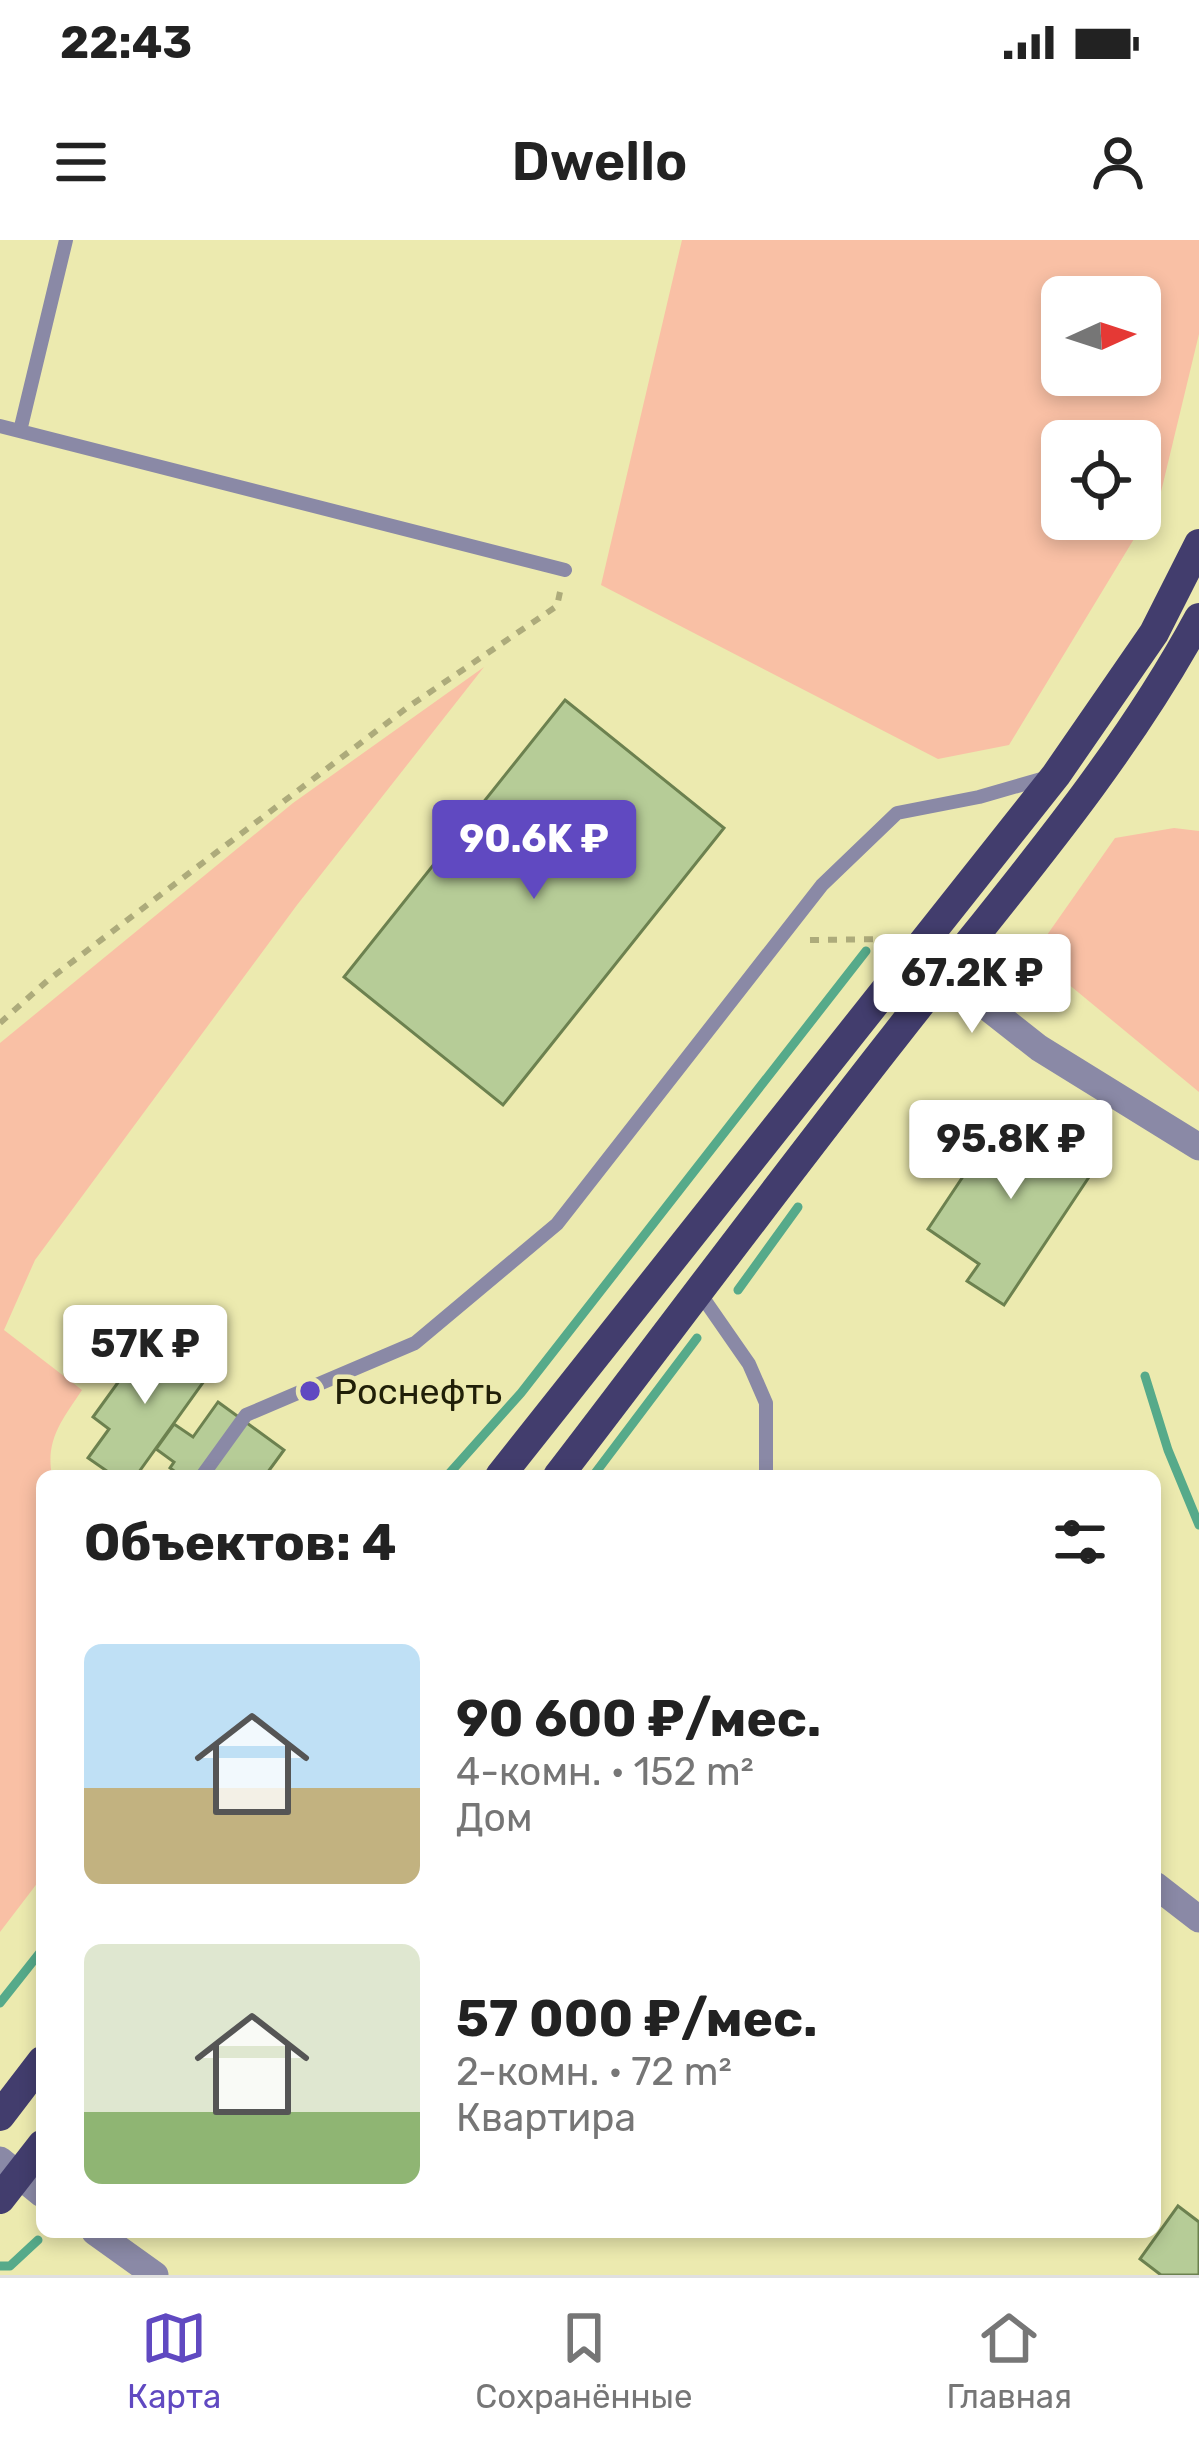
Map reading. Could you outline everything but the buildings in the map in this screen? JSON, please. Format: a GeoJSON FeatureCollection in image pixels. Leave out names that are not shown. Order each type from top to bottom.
{"type":"FeatureCollection","features":[{"type":"Feature","properties":{"kind":"main road"},"geometry":{"type":"LineString","coordinates":[[505,1470],[1056,776],[1154,633],[1199,544]]}},
{"type":"Feature","properties":{"kind":"main road"},"geometry":{"type":"LineString","coordinates":[[563,1470],[898,1032],[1016,886],[1141,716],[1199,618]]}},
{"type":"Feature","properties":{"kind":"main road"},"geometry":{"type":"LineString","coordinates":[[0,2116],[36,2069]]}},
{"type":"Feature","properties":{"kind":"main road"},"geometry":{"type":"LineString","coordinates":[[15,2182],[36,2153]]}},
{"type":"Feature","properties":{"kind":"street"},"geometry":{"type":"LineString","coordinates":[[946,975],[1039,1048],[1199,1148]]}},
{"type":"Feature","properties":{"kind":"street"},"geometry":{"type":"LineString","coordinates":[[1161,1890],[1199,1918]]}},
{"type":"Feature","properties":{"kind":"street"},"geometry":{"type":"LineString","coordinates":[[115,2238],[155,2275]]}},
{"type":"Feature","properties":{"kind":"lane"},"geometry":{"type":"LineString","coordinates":[[20,430],[66,240]]}},
{"type":"Feature","properties":{"kind":"lane"},"geometry":{"type":"LineString","coordinates":[[0,426],[565,571]]}},
{"type":"Feature","properties":{"kind":"lane"},"geometry":{"type":"LineString","coordinates":[[206,1470],[246,1415],[415,1342],[557,1224],[822,885],[897,813],[1056,776]]}},
{"type":"Feature","properties":{"kind":"lane"},"geometry":{"type":"LineString","coordinates":[[699,1292],[749,1364],[766,1403],[766,1470]]}},
{"type":"Feature","properties":{"kind":"path"},"geometry":{"type":"LineString","coordinates":[[0,1023],[46,981],[408,707],[557,606],[565,571]]}},
{"type":"Feature","properties":{"kind":"path"},"geometry":{"type":"LineString","coordinates":[[776,943],[894,939]]}},
{"type":"Feature","properties":{"kind":"shaded area"},"geometry":{"type":"Polygon","coordinates":[[[682,240],[1199,240],[1199,334],[1161,492],[1161,420],[1041,420],[1041,540],[1133,540],[1009,745],[938,759],[601,585],[682,240]]]}},
{"type":"Feature","properties":{"kind":"shaded area"},"geometry":{"type":"Polygon","coordinates":[[[484,667],[297,905],[35,1260],[4,1330],[82,1390],[53,1440],[51,1470],[36,1470],[36,1885],[0,1932],[0,1043],[293,803],[484,667]]]}},
{"type":"Feature","properties":{"kind":"shaded area"},"geometry":{"type":"Polygon","coordinates":[[[1174,828],[1199,831],[1199,1092],[1033,955],[1115,838],[1174,828]]]}},
{"type":"Feature","properties":{"kind":"waterway"},"geometry":{"type":"LineString","coordinates":[[452,1470],[521,1393],[866,951]]}},
{"type":"Feature","properties":{"kind":"waterway"},"geometry":{"type":"LineString","coordinates":[[738,1290],[798,1207]]}},
{"type":"Feature","properties":{"kind":"waterway"},"geometry":{"type":"LineString","coordinates":[[598,1470],[697,1338]]}},
{"type":"Feature","properties":{"kind":"waterway"},"geometry":{"type":"LineString","coordinates":[[1145,1376],[1199,1525]]}},
{"type":"Feature","properties":{"kind":"waterway"},"geometry":{"type":"LineString","coordinates":[[0,2003],[36,1958]]}},
{"type":"Feature","properties":{"kind":"waterway"},"geometry":{"type":"LineString","coordinates":[[0,2266],[10,2266],[38,2240]]}},
{"type":"Feature","properties":{"kind":"place","name":"Роснефть"},"geometry":{"type":"Point","coordinates":[310,1391]}}]}
